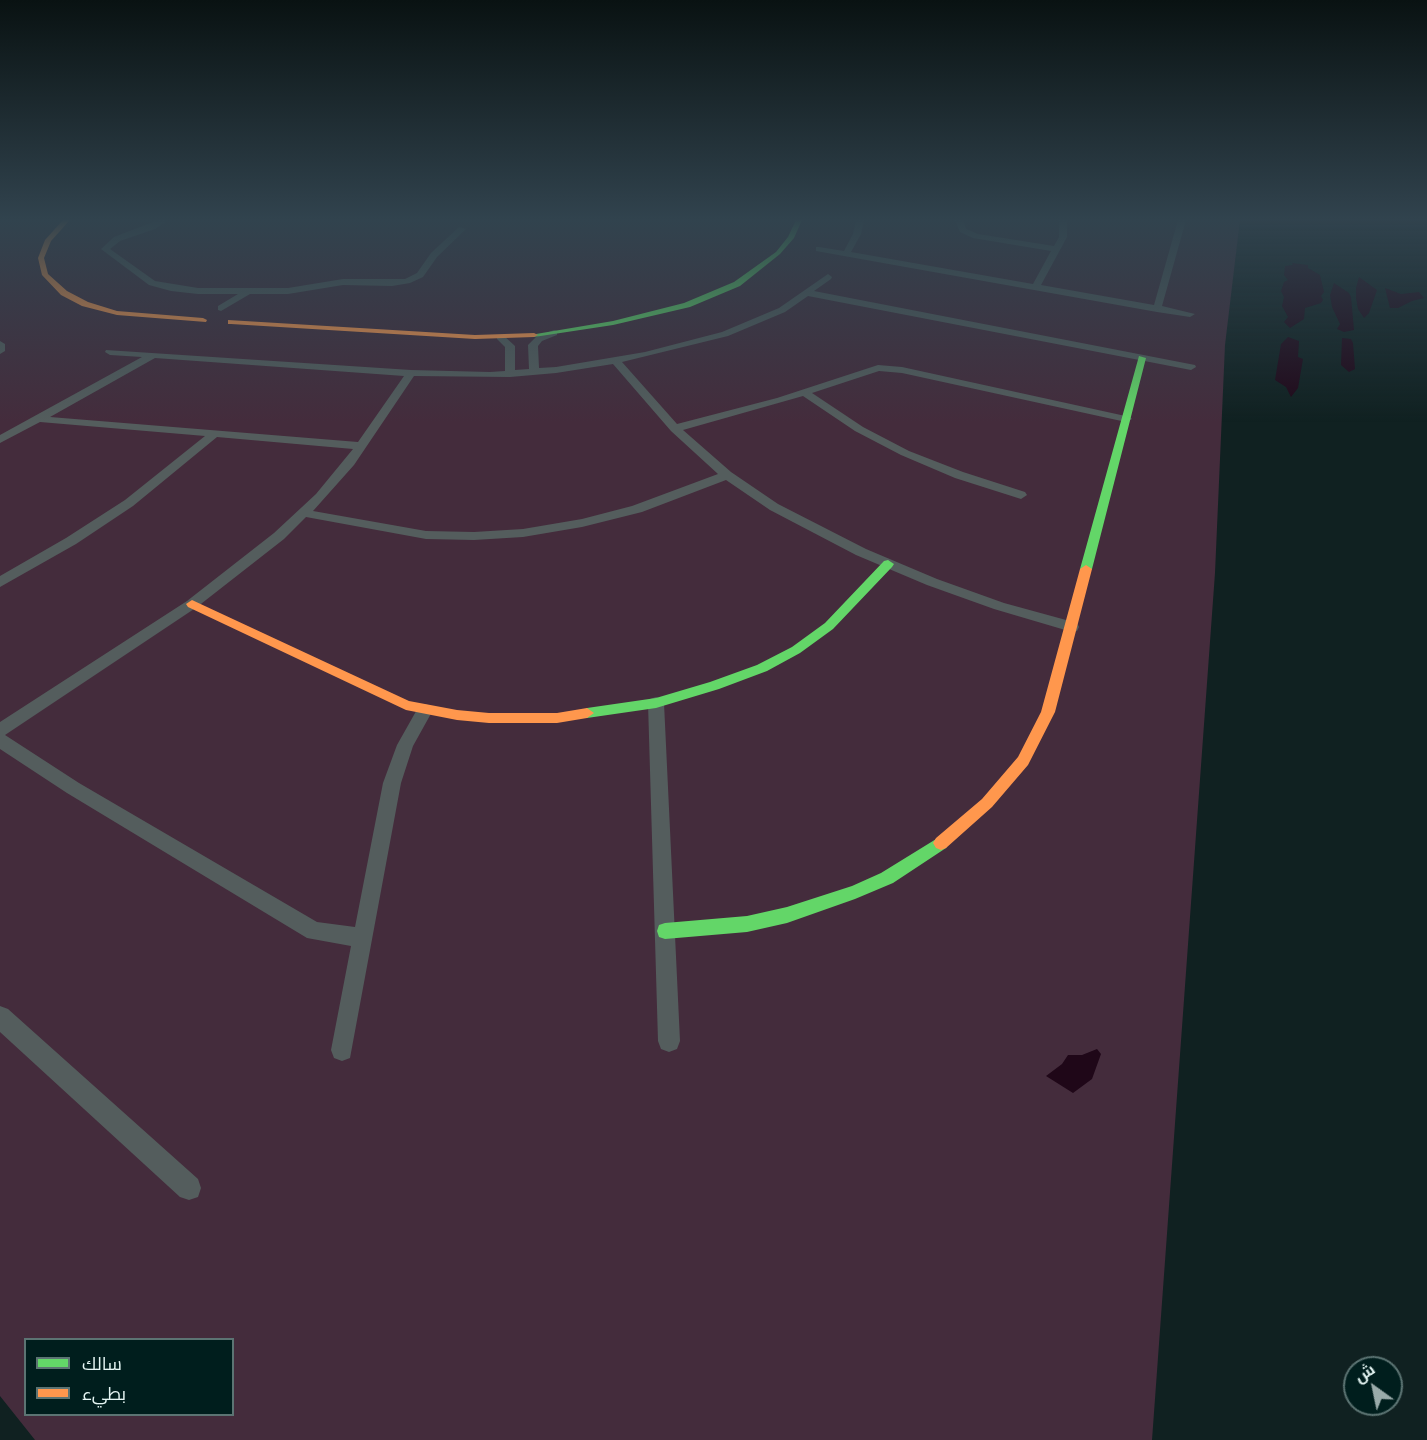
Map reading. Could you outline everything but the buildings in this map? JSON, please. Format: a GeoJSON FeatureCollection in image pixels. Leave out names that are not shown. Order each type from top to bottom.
{"type":"FeatureCollection","features":[{"type":"Feature","properties":{"kind":"street"},"geometry":{"type":"LineString","coordinates":[[58,287],[85,304],[105,310],[211,313],[260,291],[313,287]]}},
{"type":"Feature","properties":{"kind":"street"},"geometry":{"type":"LineString","coordinates":[[72,287],[92,298],[125,308],[159,312],[211,313],[240,307],[246,309],[246,314]]}},
{"type":"Feature","properties":{"kind":"street"},"geometry":{"type":"LineString","coordinates":[[171,287],[250,296]]}},
{"type":"Feature","properties":{"kind":"street"},"geometry":{"type":"LineString","coordinates":[[231,322],[246,314],[284,321],[463,332],[528,330],[602,321],[664,306],[713,287]]}},
{"type":"Feature","properties":{"kind":"street"},"geometry":{"type":"LineString","coordinates":[[211,313],[213,324],[231,322],[500,337],[554,333],[653,315],[714,295],[730,287]]}},
{"type":"Feature","properties":{"kind":"street"},"geometry":{"type":"LineString","coordinates":[[110,352],[411,373],[510,374],[534,372],[616,361],[668,350],[725,334],[769,316],[815,287]]}},
{"type":"Feature","properties":{"kind":"street"},"geometry":{"type":"LineString","coordinates":[[1042,287],[1190,314]]}},
{"type":"Feature","properties":{"kind":"street"},"geometry":{"type":"LineString","coordinates":[[1157,309],[1163,287]]}},
{"type":"Feature","properties":{"kind":"street"},"geometry":{"type":"LineString","coordinates":[[808,293],[1191,367]]}},
{"type":"Feature","properties":{"kind":"street"},"geometry":{"type":"LineString","coordinates":[[534,372],[532,347],[536,341],[554,333]]}},
{"type":"Feature","properties":{"kind":"street"},"geometry":{"type":"LineString","coordinates":[[500,337],[510,346],[510,374]]}},
{"type":"Feature","properties":{"kind":"street"},"geometry":{"type":"LineString","coordinates":[[0,344],[0,351]]}},
{"type":"Feature","properties":{"kind":"street"},"geometry":{"type":"LineString","coordinates":[[0,440],[153,355]]}},
{"type":"Feature","properties":{"kind":"street"},"geometry":{"type":"LineString","coordinates":[[511,357],[532,355]]}},
{"type":"Feature","properties":{"kind":"street"},"geometry":{"type":"LineString","coordinates":[[665,931],[747,924],[822,905],[886,878],[941,843],[987,803],[1023,761],[1048,712],[1142,358]]}},
{"type":"Feature","properties":{"kind":"street"},"geometry":{"type":"LineString","coordinates":[[616,361],[675,429],[727,475],[799,521],[888,564],[973,597],[1072,627]]}},
{"type":"Feature","properties":{"kind":"street"},"geometry":{"type":"LineString","coordinates":[[675,429],[805,393],[864,371],[894,369],[1126,418]]}},
{"type":"Feature","properties":{"kind":"street"},"geometry":{"type":"LineString","coordinates":[[0,729],[192,604],[253,558],[303,513],[336,479],[411,373]]}},
{"type":"Feature","properties":{"kind":"street"},"geometry":{"type":"LineString","coordinates":[[805,393],[859,429],[905,453],[959,475],[1021,495]]}},
{"type":"Feature","properties":{"kind":"street"},"geometry":{"type":"LineString","coordinates":[[39,419],[361,446]]}},
{"type":"Feature","properties":{"kind":"street"},"geometry":{"type":"LineString","coordinates":[[0,582],[71,541],[129,503],[214,434]]}},
{"type":"Feature","properties":{"kind":"street"},"geometry":{"type":"LineString","coordinates":[[303,513],[426,535],[499,535],[553,529],[610,517],[662,501],[727,475]]}},
{"type":"Feature","properties":{"kind":"street"},"geometry":{"type":"LineString","coordinates":[[192,604],[385,697],[425,710],[489,718],[523,719],[591,714],[656,703],[746,674],[796,650],[845,612],[888,564]]}},
{"type":"Feature","properties":{"kind":"street"},"geometry":{"type":"LineString","coordinates":[[656,703],[669,1041]]}},
{"type":"Feature","properties":{"kind":"street"},"geometry":{"type":"LineString","coordinates":[[342,1050],[395,773],[405,745],[425,710]]}},
{"type":"Feature","properties":{"kind":"street"},"geometry":{"type":"LineString","coordinates":[[0,740],[73,789],[314,932],[340,936],[363,936]]}},
{"type":"Feature","properties":{"kind":"street"},"geometry":{"type":"LineString","coordinates":[[0,1017],[189,1188]]}},
{"type":"Feature","properties":{"kind":"shaded area"},"geometry":{"type":"Polygon","coordinates":[[[0,287],[1232,287],[1225,345],[1215,573],[1152,1440],[35,1440],[0,1396],[0,287]]]}},
{"type":"Feature","properties":{"kind":"shaded area"},"geometry":{"type":"Polygon","coordinates":[[[1282,287],[1323,287],[1324,292],[1321,296],[1323,300],[1321,303],[1305,308],[1304,319],[1290,328],[1284,322],[1288,317],[1282,306],[1284,297],[1281,291],[1282,287]]]}},
{"type":"Feature","properties":{"kind":"shaded area"},"geometry":{"type":"Polygon","coordinates":[[[1333,287],[1340,287],[1349,293],[1354,330],[1344,332],[1337,329],[1340,324],[1332,307],[1330,295],[1333,287]]]}},
{"type":"Feature","properties":{"kind":"shaded area"},"geometry":{"type":"Polygon","coordinates":[[[1373,287],[1377,290],[1369,313],[1364,318],[1358,309],[1356,288],[1373,287]]]}},
{"type":"Feature","properties":{"kind":"shaded area"},"geometry":{"type":"Polygon","coordinates":[[[1385,288],[1401,294],[1419,292],[1424,298],[1398,308],[1390,308],[1385,288]]]}},
{"type":"Feature","properties":{"kind":"shaded area"},"geometry":{"type":"Polygon","coordinates":[[[1288,337],[1299,341],[1298,357],[1303,359],[1298,388],[1291,397],[1286,387],[1275,380],[1281,344],[1288,337]]]}},
{"type":"Feature","properties":{"kind":"shaded area"},"geometry":{"type":"Polygon","coordinates":[[[1342,338],[1351,339],[1353,343],[1355,369],[1349,372],[1341,365],[1342,338]]]}},
{"type":"Feature","properties":{"kind":"shaded area"},"geometry":{"type":"Polygon","coordinates":[[[1097,1049],[1101,1054],[1092,1079],[1073,1093],[1046,1076],[1062,1064],[1068,1055],[1082,1055],[1097,1049]]]}},
{"type":"Feature","properties":{"kind":"traffic: fast"},"geometry":{"type":"LineString","coordinates":[[534,335],[613,323],[687,305],[729,287]]}},
{"type":"Feature","properties":{"kind":"traffic: fast"},"geometry":{"type":"LineString","coordinates":[[1086,569],[1142,358]]}},
{"type":"Feature","properties":{"kind":"traffic: fast"},"geometry":{"type":"LineString","coordinates":[[587,713],[656,703],[714,686],[762,668],[796,650],[829,626],[888,564]]}},
{"type":"Feature","properties":{"kind":"traffic: fast"},"geometry":{"type":"LineString","coordinates":[[665,931],[747,924],[787,915],[855,892],[887,878],[941,843]]}},
{"type":"Feature","properties":{"kind":"traffic: slow"},"geometry":{"type":"LineString","coordinates":[[58,287],[85,304],[117,313],[203,320]]}},
{"type":"Feature","properties":{"kind":"traffic: slow"},"geometry":{"type":"LineString","coordinates":[[231,322],[475,337],[534,335]]}},
{"type":"Feature","properties":{"kind":"traffic: slow"},"geometry":{"type":"LineString","coordinates":[[941,843],[987,803],[1023,761],[1048,712],[1086,569]]}},
{"type":"Feature","properties":{"kind":"traffic: slow"},"geometry":{"type":"LineString","coordinates":[[192,604],[406,705],[457,715],[489,718],[557,718],[587,713]]}}]}
